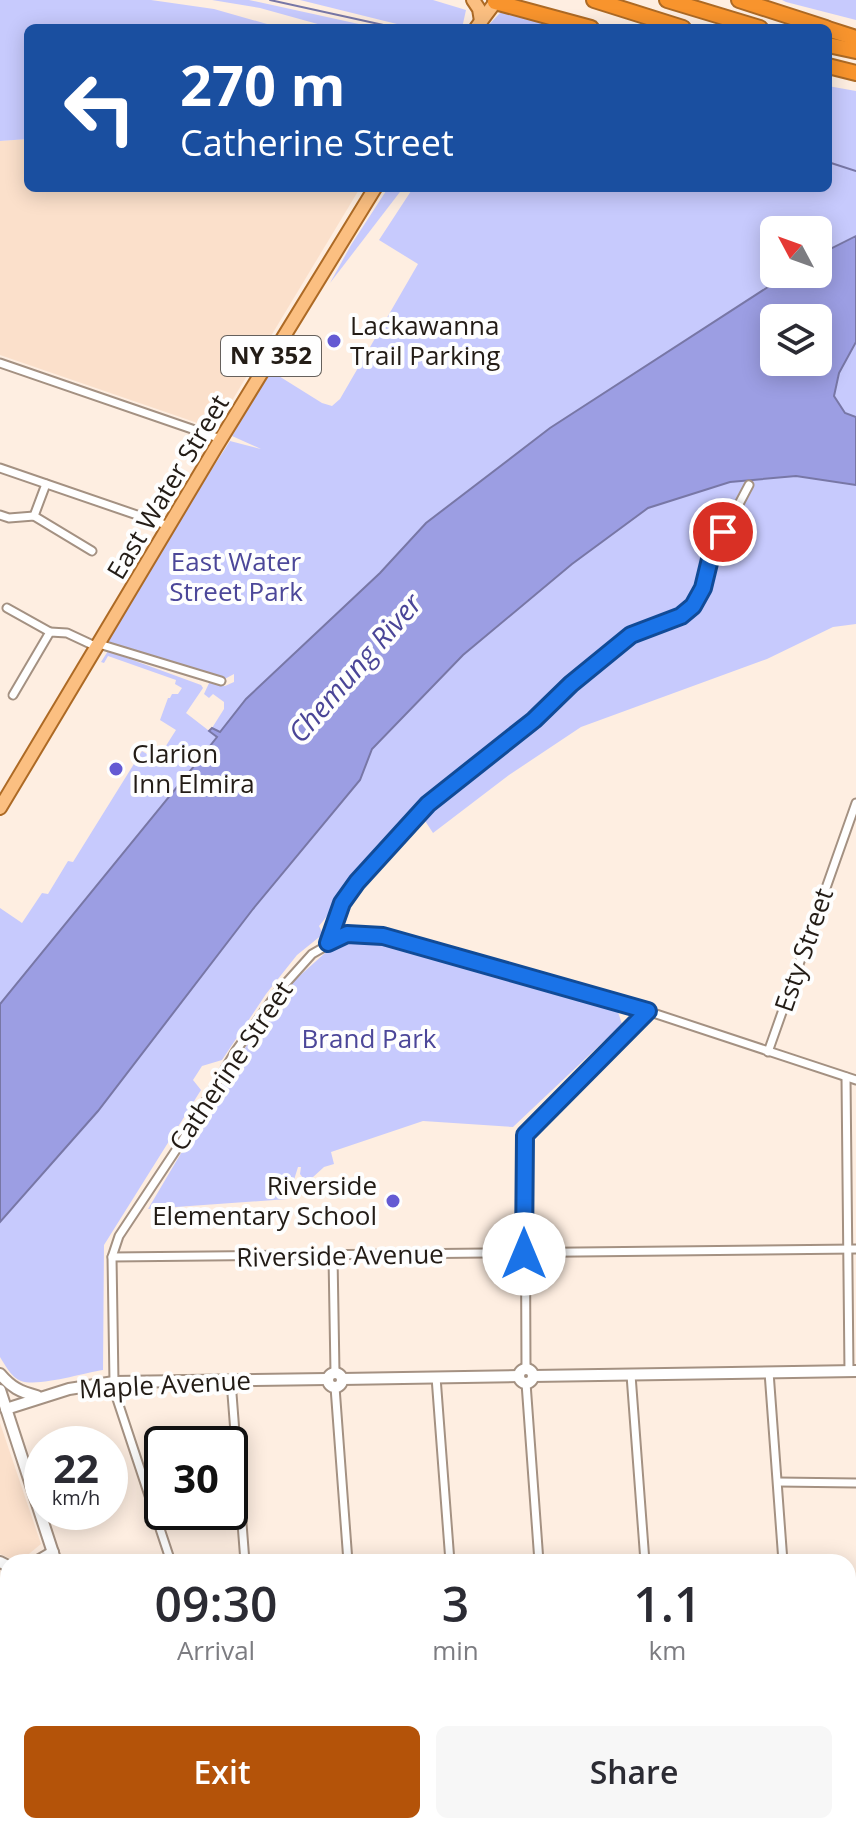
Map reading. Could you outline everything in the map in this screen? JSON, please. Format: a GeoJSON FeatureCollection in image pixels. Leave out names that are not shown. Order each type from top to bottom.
{"type":"FeatureCollection","features":[{"type":"Feature","properties":{"kind":"highway"},"geometry":{"type":"LineString","coordinates":[[594,0],[670,24]]}},
{"type":"Feature","properties":{"kind":"highway"},"geometry":{"type":"LineString","coordinates":[[667,0],[747,24]]}},
{"type":"Feature","properties":{"kind":"highway"},"geometry":{"type":"LineString","coordinates":[[739,0],[814,24]]}},
{"type":"Feature","properties":{"kind":"highway"},"geometry":{"type":"LineString","coordinates":[[493,1],[576,24]]}},
{"type":"Feature","properties":{"kind":"highway"},"geometry":{"type":"LineString","coordinates":[[832,30],[856,38]]}},
{"type":"Feature","properties":{"kind":"highway"},"geometry":{"type":"LineString","coordinates":[[832,46],[856,51]]}},
{"type":"Feature","properties":{"kind":"highway"},"geometry":{"type":"LineString","coordinates":[[832,67],[856,75]]}},
{"type":"Feature","properties":{"kind":"highway"},"geometry":{"type":"LineString","coordinates":[[832,73],[856,75]]}},
{"type":"Feature","properties":{"kind":"main road"},"geometry":{"type":"LineString","coordinates":[[473,0],[479,9],[479,24]]}},
{"type":"Feature","properties":{"kind":"main road"},"geometry":{"type":"LineString","coordinates":[[479,24],[493,1]]}},
{"type":"Feature","properties":{"kind":"main road","name":"East Water Street"},"geometry":{"type":"LineString","coordinates":[[0,808],[373,192]]}},
{"type":"Feature","properties":{"kind":"main road","name":"Maple Avenue"},"geometry":{"type":"LineString","coordinates":[[6,1409],[69,1389],[114,1382],[852,1372]]}},
{"type":"Feature","properties":{"kind":"main road"},"geometry":{"type":"LineString","coordinates":[[0,1374],[19,1391],[39,1397]]}},
{"type":"Feature","properties":{"kind":"main road"},"geometry":{"type":"LineString","coordinates":[[0,1390],[54,1554]]}},
{"type":"Feature","properties":{"kind":"street"},"geometry":{"type":"LineString","coordinates":[[0,363],[221,439]]}},
{"type":"Feature","properties":{"kind":"street"},"geometry":{"type":"LineString","coordinates":[[0,468],[169,526]]}},
{"type":"Feature","properties":{"kind":"street"},"geometry":{"type":"LineString","coordinates":[[34,516],[46,484]]}},
{"type":"Feature","properties":{"kind":"street"},"geometry":{"type":"LineString","coordinates":[[328,943],[342,903],[357,882],[428,804],[534,720],[571,684],[631,635],[681,616],[693,606],[703,588],[710,559],[749,485]]}},
{"type":"Feature","properties":{"kind":"street"},"geometry":{"type":"LineString","coordinates":[[0,515],[9,518],[34,516],[92,551]]}},
{"type":"Feature","properties":{"kind":"street"},"geometry":{"type":"LineString","coordinates":[[7,608],[50,632],[67,633],[98,646],[221,681]]}},
{"type":"Feature","properties":{"kind":"street"},"geometry":{"type":"LineString","coordinates":[[13,695],[50,632]]}},
{"type":"Feature","properties":{"kind":"street","name":"Esty Street"},"geometry":{"type":"LineString","coordinates":[[768,1052],[856,803]]}},
{"type":"Feature","properties":{"kind":"street","name":"Catherine Street"},"geometry":{"type":"LineString","coordinates":[[168,1554],[117,1399],[112,1257],[119,1236],[182,1141],[235,1052],[294,972],[312,954],[347,934],[383,936],[648,1011],[856,1080]]}},
{"type":"Feature","properties":{"kind":"street"},"geometry":{"type":"LineString","coordinates":[[538,1554],[526,1376],[525,1135],[648,1011]]}},
{"type":"Feature","properties":{"kind":"street"},"geometry":{"type":"LineString","coordinates":[[846,1077],[852,1249],[852,1372]]}},
{"type":"Feature","properties":{"kind":"street","name":"Riverside Avenue"},"geometry":{"type":"LineString","coordinates":[[112,1257],[852,1249]]}},
{"type":"Feature","properties":{"kind":"street"},"geometry":{"type":"LineString","coordinates":[[333,1256],[335,1379],[347,1554]]}},
{"type":"Feature","properties":{"kind":"street"},"geometry":{"type":"LineString","coordinates":[[769,1372],[782,1554]]}},
{"type":"Feature","properties":{"kind":"street"},"geometry":{"type":"LineString","coordinates":[[631,1375],[644,1554]]}},
{"type":"Feature","properties":{"kind":"street"},"geometry":{"type":"LineString","coordinates":[[436,1377],[449,1554]]}},
{"type":"Feature","properties":{"kind":"street"},"geometry":{"type":"LineString","coordinates":[[231,1381],[244,1554]]}},
{"type":"Feature","properties":{"kind":"street"},"geometry":{"type":"LineString","coordinates":[[778,1482],[856,1483]]}},
{"type":"Feature","properties":{"kind":"shaded area"},"geometry":{"type":"Polygon","coordinates":[[[24,139],[24,192],[358,192],[215,429],[0,355],[0,141],[24,139]]]}},
{"type":"Feature","properties":{"kind":"shaded area"},"geometry":{"type":"Polygon","coordinates":[[[0,1423],[24,1494],[24,1530],[36,1530],[41,1544],[29,1554],[0,1554],[0,1423]]]}},
{"type":"Feature","properties":{"kind":"green space"},"geometry":{"type":"Polygon","coordinates":[[[0,0],[151,0],[214,9],[267,24],[24,24],[24,139],[0,141],[0,0]]]}},
{"type":"Feature","properties":{"kind":"green space"},"geometry":{"type":"Polygon","coordinates":[[[212,0],[249,0],[359,24],[318,24],[260,8],[212,0]]]}},
{"type":"Feature","properties":{"kind":"green space"},"geometry":{"type":"Polygon","coordinates":[[[300,0],[433,0],[466,10],[463,24],[397,24],[300,0]]]}},
{"type":"Feature","properties":{"kind":"green space"},"geometry":{"type":"Polygon","coordinates":[[[782,0],[856,0],[856,20],[786,2],[782,0]]]}},
{"type":"Feature","properties":{"kind":"green space"},"geometry":{"type":"Polygon","coordinates":[[[511,11],[554,24],[490,24],[500,13],[511,11]]]}},
{"type":"Feature","properties":{"kind":"green space","name":"East Water Street Park"},"geometry":{"type":"Polygon","coordinates":[[[832,87],[856,91],[856,236],[832,248],[832,216],[760,216],[760,288],[766,288],[550,428],[426,523],[380,573],[246,699],[220,732],[212,728],[224,709],[224,702],[213,694],[209,698],[204,694],[210,681],[225,686],[234,682],[234,674],[221,681],[99,644],[230,441],[261,449],[232,436],[269,375],[274,373],[332,406],[340,399],[418,264],[379,240],[410,192],[832,192],[832,87]]]}},
{"type":"Feature","properties":{"kind":"green space"},"geometry":{"type":"Polygon","coordinates":[[[385,192],[400,192],[330,283],[385,192]]]}},
{"type":"Feature","properties":{"kind":"green space"},"geometry":{"type":"Polygon","coordinates":[[[856,342],[856,417],[845,414],[834,396],[839,373],[856,342]]]}},
{"type":"Feature","properties":{"kind":"green space"},"geometry":{"type":"Polygon","coordinates":[[[796,476],[856,485],[856,624],[833,627],[767,659],[581,727],[509,775],[433,833],[418,810],[344,890],[319,926],[323,934],[297,955],[266,994],[222,1060],[202,1066],[193,1080],[201,1090],[104,1245],[103,1370],[39,1382],[21,1381],[14,1377],[0,1357],[0,1222],[98,1111],[253,909],[360,780],[372,749],[463,655],[572,564],[648,508],[729,482],[796,476]]]}},
{"type":"Feature","properties":{"kind":"green space"},"geometry":{"type":"Polygon","coordinates":[[[108,651],[201,685],[203,688],[186,713],[217,737],[0,1004],[0,908],[22,923],[42,893],[48,894],[68,861],[73,862],[142,751],[157,760],[176,730],[160,720],[168,698],[178,694],[182,688],[175,684],[176,680],[108,656],[104,663],[101,662],[108,651]]]}},
{"type":"Feature","properties":{"kind":"green space","name":"Brand Park"},"geometry":{"type":"Polygon","coordinates":[[[371,941],[618,1012],[622,1024],[513,1127],[423,1121],[331,1152],[334,1164],[324,1167],[312,1178],[303,1178],[301,1167],[298,1167],[288,1199],[148,1209],[232,1067],[285,989],[335,944],[371,941]]]}},
{"type":"Feature","properties":{"kind":"water","name":"Chemung River"},"geometry":{"type":"Polygon","coordinates":[[[856,236],[856,342],[839,373],[834,396],[845,413],[856,417],[856,485],[796,476],[730,482],[648,508],[572,564],[463,655],[372,749],[360,780],[253,909],[98,1111],[0,1222],[0,1004],[217,737],[209,731],[212,728],[220,732],[246,699],[380,573],[426,523],[550,428],[766,288],[832,288],[832,248],[856,236]]]}},
{"type":"Feature","properties":{"kind":"waterway"},"geometry":{"type":"LineString","coordinates":[[270,0],[379,24]]}},
{"type":"Feature","properties":{"kind":"waterway"},"geometry":{"type":"LineString","coordinates":[[832,163],[856,171]]}},
{"type":"Feature","properties":{"kind":"place","name":"Lackawanna Trail Parking"},"geometry":{"type":"Point","coordinates":[334,341]}},
{"type":"Feature","properties":{"kind":"place","name":"Clarion Inn Elmira"},"geometry":{"type":"Point","coordinates":[116,769]}},
{"type":"Feature","properties":{"kind":"place","name":"Riverside Elementary School"},"geometry":{"type":"Point","coordinates":[393,1201]}},
{"type":"Feature","properties":{"kind":"route"},"geometry":{"type":"LineString","coordinates":[[524,1254],[525,1135],[648,1011],[383,936],[347,934],[328,943],[342,903],[357,882],[428,804],[534,720],[571,684],[631,635],[681,616],[693,606],[703,588],[710,559],[723,532]]}}]}
